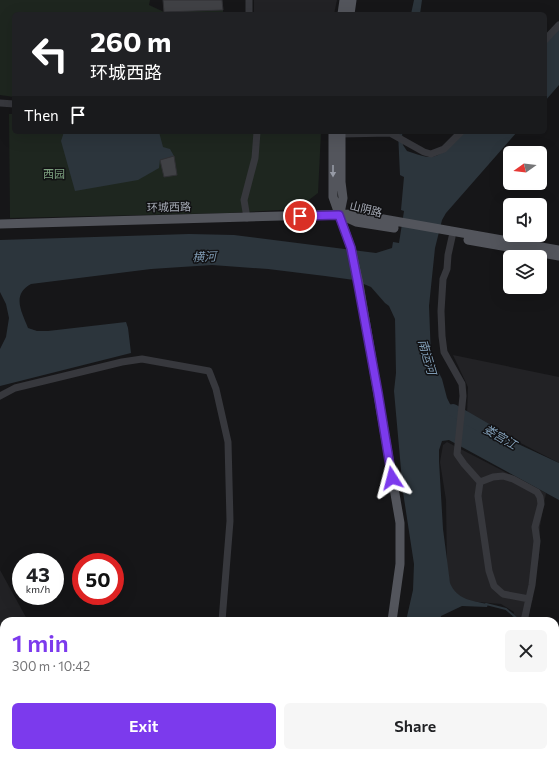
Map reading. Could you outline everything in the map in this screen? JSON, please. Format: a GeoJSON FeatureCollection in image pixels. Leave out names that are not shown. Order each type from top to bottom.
{"type":"FeatureCollection","features":[{"type":"Feature","properties":{"kind":"main road"},"geometry":{"type":"LineString","coordinates":[[342,12],[344,0]]}},
{"type":"Feature","properties":{"kind":"main road"},"geometry":{"type":"LineString","coordinates":[[350,12],[352,0]]}},
{"type":"Feature","properties":{"kind":"main road"},"geometry":{"type":"LineString","coordinates":[[338,134],[343,198],[339,215],[351,248],[400,523],[400,564],[393,617]]}},
{"type":"Feature","properties":{"kind":"main road","name":"山阴路"},"geometry":{"type":"LineString","coordinates":[[339,215],[355,214],[397,225],[559,250]]}},
{"type":"Feature","properties":{"kind":"main road","name":"环城西路"},"geometry":{"type":"LineString","coordinates":[[0,224],[339,215]]}},
{"type":"Feature","properties":{"kind":"main road","name":"山阴路"},"geometry":{"type":"LineString","coordinates":[[439,232],[452,237],[559,256]]}},
{"type":"Feature","properties":{"kind":"street"},"geometry":{"type":"LineString","coordinates":[[249,0],[249,12]]}},
{"type":"Feature","properties":{"kind":"street"},"geometry":{"type":"LineString","coordinates":[[547,38],[559,25]]}},
{"type":"Feature","properties":{"kind":"street"},"geometry":{"type":"LineString","coordinates":[[0,104],[12,104]]}},
{"type":"Feature","properties":{"kind":"street"},"geometry":{"type":"LineString","coordinates":[[247,218],[244,200],[255,158],[257,134]]}},
{"type":"Feature","properties":{"kind":"street"},"geometry":{"type":"LineString","coordinates":[[392,134],[424,152],[431,154],[444,149],[459,134]]}},
{"type":"Feature","properties":{"kind":"street"},"geometry":{"type":"LineString","coordinates":[[452,237],[448,255],[448,269],[443,279],[441,311],[442,336],[444,352],[462,384],[462,409],[457,454],[459,459],[480,482]]}},
{"type":"Feature","properties":{"kind":"street"},"geometry":{"type":"LineString","coordinates":[[0,396],[15,388],[122,362],[142,359],[209,371],[216,389],[228,442],[230,520],[222,617]]}},
{"type":"Feature","properties":{"kind":"street"},"geometry":{"type":"LineString","coordinates":[[480,482],[493,477],[503,476],[513,479],[537,492],[540,496],[541,504],[535,527],[537,541],[532,586],[525,617]]}},
{"type":"Feature","properties":{"kind":"street"},"geometry":{"type":"LineString","coordinates":[[480,482],[478,496],[489,571],[494,586],[503,594],[528,599]]}},
{"type":"Feature","properties":{"kind":"shaded area"},"geometry":{"type":"Polygon","coordinates":[[[254,0],[337,0],[334,12],[254,12],[254,0]]]}},
{"type":"Feature","properties":{"kind":"shaded area"},"geometry":{"type":"Polygon","coordinates":[[[453,355],[559,377],[559,463],[467,415],[468,387],[453,355]]]}},
{"type":"Feature","properties":{"kind":"shaded area"},"geometry":{"type":"Polygon","coordinates":[[[447,442],[546,493],[540,526],[539,556],[529,617],[512,617],[514,612],[501,604],[466,601],[452,596],[447,567],[446,500],[440,462],[443,445],[447,442]]]}},
{"type":"Feature","properties":{"kind":"shaded area"},"geometry":{"type":"Polygon","coordinates":[[[0,570],[12,592],[12,605],[19,605],[26,617],[0,617],[0,570]]]}},
{"type":"Feature","properties":{"kind":"green space"},"geometry":{"type":"Polygon","coordinates":[[[0,0],[150,0],[149,5],[164,12],[12,12],[12,97],[0,95],[0,0]]]}},
{"type":"Feature","properties":{"kind":"green space"},"geometry":{"type":"Polygon","coordinates":[[[223,10],[223,12],[164,12],[223,10]]]}},
{"type":"Feature","properties":{"kind":"green space","name":"西园"},"geometry":{"type":"Polygon","coordinates":[[[9,114],[12,114],[12,134],[321,134],[318,193],[297,209],[228,213],[10,218],[9,114]]]}},
{"type":"Feature","properties":{"kind":"water"},"geometry":{"type":"Polygon","coordinates":[[[414,0],[422,0],[420,12],[411,12],[414,0]]]}},
{"type":"Feature","properties":{"kind":"water"},"geometry":{"type":"Polygon","coordinates":[[[559,28],[559,85],[547,99],[547,41],[559,28]]]}},
{"type":"Feature","properties":{"kind":"water"},"geometry":{"type":"Polygon","coordinates":[[[63,134],[160,134],[163,147],[170,149],[174,156],[160,160],[159,168],[138,180],[75,191],[61,141],[63,134]]]}},
{"type":"Feature","properties":{"kind":"water"},"geometry":{"type":"Polygon","coordinates":[[[398,134],[402,134],[403,145],[407,151],[433,157],[443,152],[461,134],[515,134],[505,146],[503,146],[503,148],[446,213],[442,220],[435,248],[429,306],[431,357],[442,379],[450,404],[468,416],[467,420],[559,463],[559,500],[449,440],[442,441],[439,450],[439,461],[443,529],[450,583],[456,593],[460,596],[488,604],[487,607],[462,606],[441,617],[407,617],[413,590],[414,564],[403,492],[394,391],[396,373],[395,319],[389,306],[371,287],[354,280],[268,269],[212,265],[151,269],[31,284],[21,293],[20,299],[21,310],[28,328],[37,331],[48,331],[126,322],[131,353],[0,386],[0,349],[6,337],[9,318],[6,304],[0,292],[0,240],[189,234],[234,235],[376,253],[392,248],[393,242],[399,243],[404,211],[401,210],[404,177],[400,175],[398,134]]]}},
{"type":"Feature","properties":{"kind":"building"},"geometry":{"type":"Polygon","coordinates":[[[163,0],[222,0],[223,10],[164,12],[163,0]]]}},
{"type":"Feature","properties":{"kind":"building"},"geometry":{"type":"Polygon","coordinates":[[[174,156],[177,175],[164,177],[160,160],[174,156]]]}},
{"type":"Feature","properties":{"kind":"waterway","name":"娄宫江"},"geometry":{"type":"LineString","coordinates":[[453,410],[491,432]]}},
{"type":"Feature","properties":{"kind":"waterway"},"geometry":{"type":"LineString","coordinates":[[486,604],[506,609],[515,617]]}},
{"type":"Feature","properties":{"kind":"route"},"geometry":{"type":"LineString","coordinates":[[300,216],[339,215],[351,248],[392,478]]}},
{"type":"Feature","properties":{"kind":"water label","name":"横河"},"geometry":{"type":"Point","coordinates":[204,257]}},
{"type":"Feature","properties":{"kind":"water label","name":"南运河"},"geometry":{"type":"Point","coordinates":[427,357]}}]}
